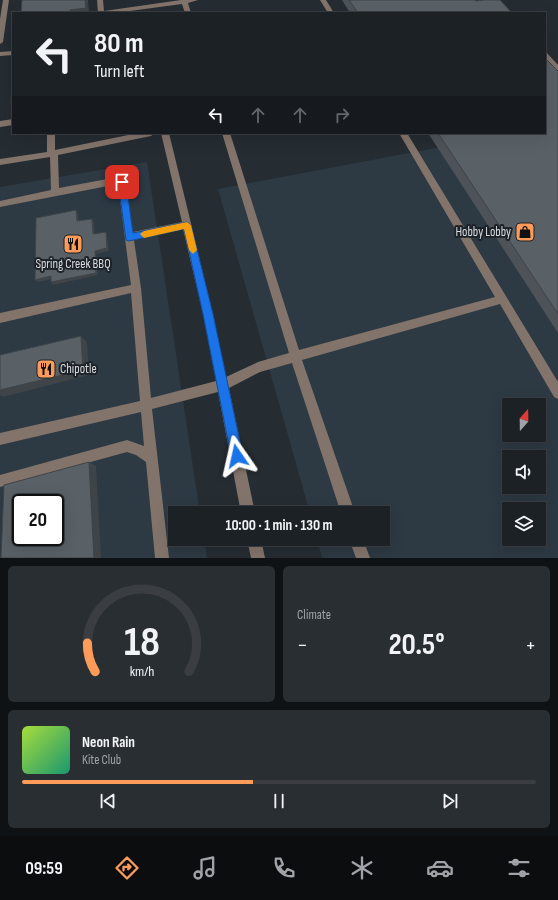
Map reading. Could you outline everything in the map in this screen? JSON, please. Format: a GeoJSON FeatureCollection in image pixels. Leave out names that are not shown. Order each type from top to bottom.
{"type":"FeatureCollection","features":[{"type":"Feature","properties":{"kind":"street"},"geometry":{"type":"LineString","coordinates":[[0,42],[6,0]]}},
{"type":"Feature","properties":{"kind":"street"},"geometry":{"type":"LineString","coordinates":[[100,0],[101,12]]}},
{"type":"Feature","properties":{"kind":"street"},"geometry":{"type":"LineString","coordinates":[[139,0],[142,10]]}},
{"type":"Feature","properties":{"kind":"street"},"geometry":{"type":"LineString","coordinates":[[115,12],[142,10],[184,1],[196,0]]}},
{"type":"Feature","properties":{"kind":"street"},"geometry":{"type":"LineString","coordinates":[[323,0],[330,12]]}},
{"type":"Feature","properties":{"kind":"street"},"geometry":{"type":"LineString","coordinates":[[184,1],[188,12]]}},
{"type":"Feature","properties":{"kind":"street"},"geometry":{"type":"LineString","coordinates":[[0,54],[12,53]]}},
{"type":"Feature","properties":{"kind":"street"},"geometry":{"type":"LineString","coordinates":[[546,56],[558,70]]}},
{"type":"Feature","properties":{"kind":"street"},"geometry":{"type":"LineString","coordinates":[[0,124],[12,122]]}},
{"type":"Feature","properties":{"kind":"street"},"geometry":{"type":"LineString","coordinates":[[51,134],[55,192]]}},
{"type":"Feature","properties":{"kind":"street"},"geometry":{"type":"LineString","coordinates":[[0,162],[146,134]]}},
{"type":"Feature","properties":{"kind":"street"},"geometry":{"type":"LineString","coordinates":[[165,134],[222,385],[247,506]]}},
{"type":"Feature","properties":{"kind":"street"},"geometry":{"type":"LineString","coordinates":[[226,134],[296,357],[346,506]]}},
{"type":"Feature","properties":{"kind":"street"},"geometry":{"type":"LineString","coordinates":[[404,134],[558,393]]}},
{"type":"Feature","properties":{"kind":"street"},"geometry":{"type":"LineString","coordinates":[[0,204],[118,180],[122,182],[136,288],[151,458],[162,558]]}},
{"type":"Feature","properties":{"kind":"street"},"geometry":{"type":"LineString","coordinates":[[129,237],[187,225]]}},
{"type":"Feature","properties":{"kind":"street"},"geometry":{"type":"LineString","coordinates":[[0,318],[136,288]]}},
{"type":"Feature","properties":{"kind":"street"},"geometry":{"type":"LineString","coordinates":[[0,439],[146,405],[222,385],[258,368],[503,299]]}},
{"type":"Feature","properties":{"kind":"street"},"geometry":{"type":"LineString","coordinates":[[0,481],[127,446],[139,450],[151,458]]}},
{"type":"Feature","properties":{"kind":"street"},"geometry":{"type":"LineString","coordinates":[[255,546],[258,558]]}},
{"type":"Feature","properties":{"kind":"street"},"geometry":{"type":"LineString","coordinates":[[359,546],[363,558]]}},
{"type":"Feature","properties":{"kind":"shaded area"},"geometry":{"type":"Polygon","coordinates":[[[558,125],[558,558],[322,558],[319,546],[390,546],[390,506],[308,506],[218,189],[510,134],[546,134],[546,132],[558,125]]]}},
{"type":"Feature","properties":{"kind":"shaded area"},"geometry":{"type":"Polygon","coordinates":[[[147,162],[199,506],[168,506],[168,546],[205,546],[207,558],[0,558],[0,187],[147,162]]]}},
{"type":"Feature","properties":{"kind":"building"},"geometry":{"type":"Polygon","coordinates":[[[22,0],[85,0],[86,8],[70,10],[70,12],[21,12],[22,0]]]}},
{"type":"Feature","properties":{"kind":"building"},"geometry":{"type":"Polygon","coordinates":[[[349,0],[500,0],[511,12],[357,12],[349,0]]]}},
{"type":"Feature","properties":{"kind":"building","name":"Hobby Lobby"},"geometry":{"type":"Polygon","coordinates":[[[546,59],[558,71],[558,314],[439,134],[546,134],[546,59]]]}},
{"type":"Feature","properties":{"kind":"building"},"geometry":{"type":"Polygon","coordinates":[[[12,81],[12,105],[11,105],[12,81]]]}},
{"type":"Feature","properties":{"kind":"building","name":"Spring Creek BBQ"},"geometry":{"type":"Polygon","coordinates":[[[76,210],[77,221],[92,219],[93,234],[106,232],[107,248],[95,251],[96,273],[51,282],[51,276],[35,280],[36,218],[76,210]]]}},
{"type":"Feature","properties":{"kind":"building","name":"Chipotle"},"geometry":{"type":"Polygon","coordinates":[[[81,336],[83,370],[0,390],[0,355],[81,336]]]}},
{"type":"Feature","properties":{"kind":"building"},"geometry":{"type":"Polygon","coordinates":[[[89,462],[94,558],[1,558],[4,485],[89,462]]]}},
{"type":"Feature","properties":{"kind":"slow traffic"},"geometry":{"type":"LineString","coordinates":[[144,234],[187,225],[193,250]]}},
{"type":"Feature","properties":{"kind":"place","name":"Hobby Lobby"},"geometry":{"type":"Point","coordinates":[525,232]}},
{"type":"Feature","properties":{"kind":"place","name":"Spring Creek BBQ"},"geometry":{"type":"Point","coordinates":[73,244]}},
{"type":"Feature","properties":{"kind":"place","name":"Chipotle"},"geometry":{"type":"Point","coordinates":[46,369]}},
{"type":"Feature","properties":{"kind":"route"},"geometry":{"type":"LineString","coordinates":[[122,182],[129,237],[187,225],[208,314],[237,456]]}}]}
